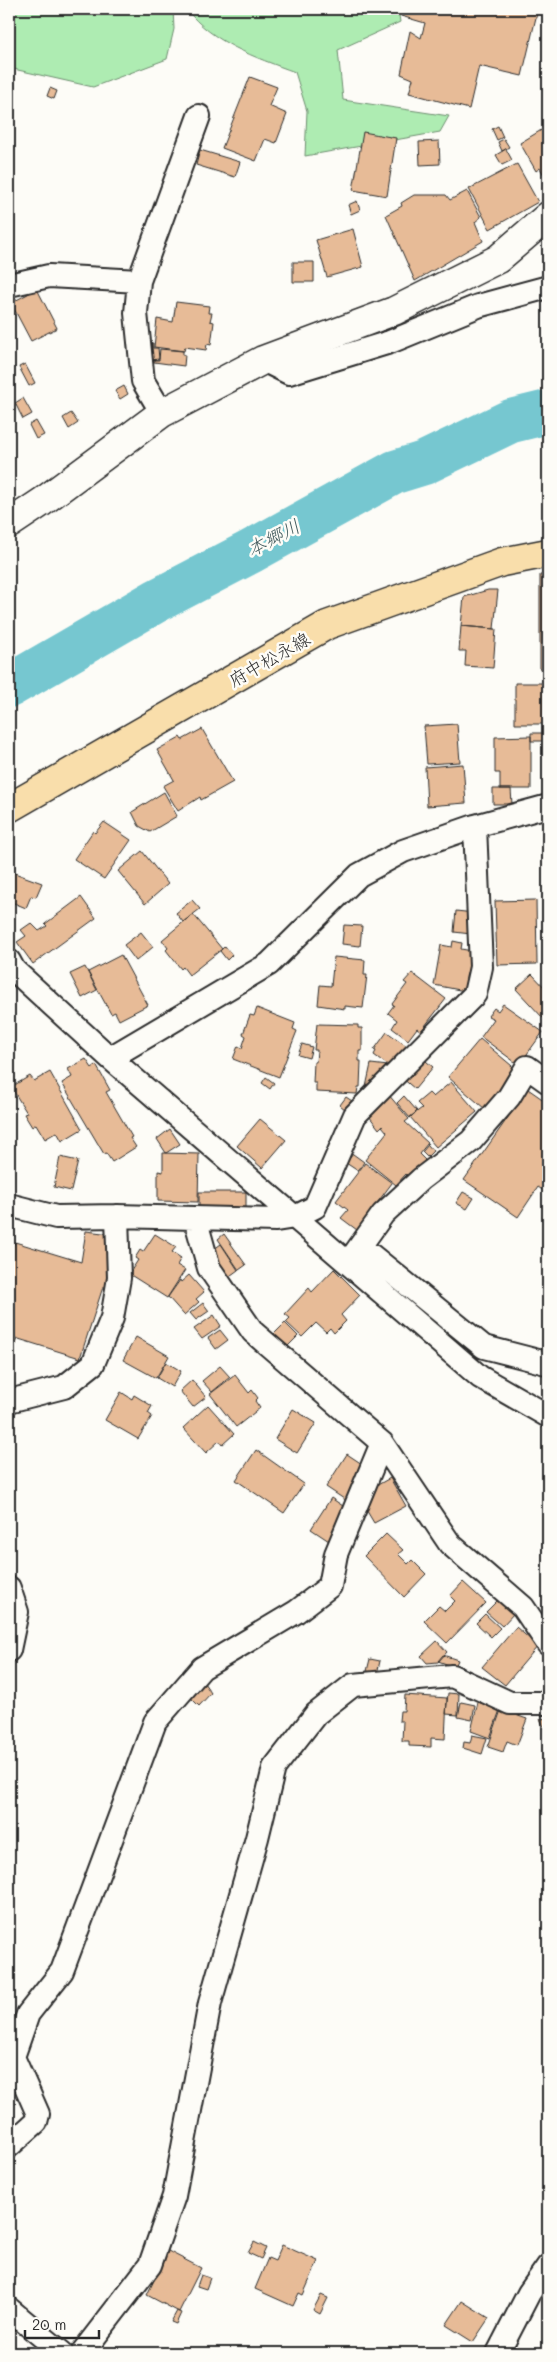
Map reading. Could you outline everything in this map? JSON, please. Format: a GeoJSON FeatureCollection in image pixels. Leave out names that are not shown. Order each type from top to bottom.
{"type":"FeatureCollection","features":[{"type":"Feature","properties":{"kind":"main road","name":"府中松永線"},"geometry":{"type":"LineString","coordinates":[[9,808],[327,625],[502,562],[548,553]]}},
{"type":"Feature","properties":{"kind":"street"},"geometry":{"type":"LineString","coordinates":[[162,413],[143,381],[136,313],[139,281],[199,116]]}},
{"type":"Feature","properties":{"kind":"street"},"geometry":{"type":"LineString","coordinates":[[9,524],[42,502],[162,413],[263,360],[394,311],[498,259],[548,216]]}},
{"type":"Feature","properties":{"kind":"street"},"geometry":{"type":"LineString","coordinates":[[9,285],[50,276],[139,281]]}},
{"type":"Feature","properties":{"kind":"street"},"geometry":{"type":"LineString","coordinates":[[263,360],[288,372],[390,342],[478,306],[548,287]]}},
{"type":"Feature","properties":{"kind":"street"},"geometry":{"type":"LineString","coordinates":[[110,1058],[269,964],[359,875],[403,851],[475,826],[548,806]]}},
{"type":"Feature","properties":{"kind":"street"},"geometry":{"type":"LineString","coordinates":[[9,1205],[56,1217],[117,1216],[276,1220],[295,1217],[315,1207],[355,1115],[475,994],[482,967],[475,826]]}},
{"type":"Feature","properties":{"kind":"street"},"geometry":{"type":"LineString","coordinates":[[9,961],[14,970],[110,1058],[480,1377],[548,1416]]}},
{"type":"Feature","properties":{"kind":"street"},"geometry":{"type":"LineString","coordinates":[[348,1263],[383,1214],[421,1179],[471,1141],[509,1098],[527,1067],[548,1082]]}},
{"type":"Feature","properties":{"kind":"street"},"geometry":{"type":"LineString","coordinates":[[9,1401],[64,1388],[93,1364],[112,1318],[118,1278],[117,1216]]}},
{"type":"Feature","properties":{"kind":"street"},"geometry":{"type":"LineString","coordinates":[[195,1218],[209,1268],[252,1332],[382,1443],[450,1544],[523,1607],[548,1644]]}},
{"type":"Feature","properties":{"kind":"street"},"geometry":{"type":"LineString","coordinates":[[348,1263],[371,1255],[484,1347],[546,1363],[548,1361]]}},
{"type":"Feature","properties":{"kind":"street"},"geometry":{"type":"LineString","coordinates":[[9,2146],[36,2122],[38,2114],[13,2057],[28,2014],[62,1971],[155,1722],[202,1668],[296,1612],[330,1586],[336,1554],[382,1443]]}},
{"type":"Feature","properties":{"kind":"street"},"geometry":{"type":"LineString","coordinates":[[9,1588],[17,1612],[9,1650]]}},
{"type":"Feature","properties":{"kind":"street"},"geometry":{"type":"LineString","coordinates":[[82,2353],[150,2265],[174,2196],[210,2003],[274,1768],[316,1714],[353,1686],[452,1676],[510,1703],[548,1703]]}},
{"type":"Feature","properties":{"kind":"street"},"geometry":{"type":"LineString","coordinates":[[498,2353],[529,2293],[548,2266]]}},
{"type":"Feature","properties":{"kind":"street"},"geometry":{"type":"LineString","coordinates":[[9,2308],[62,2353]]}},
{"type":"Feature","properties":{"kind":"green space"},"geometry":{"type":"Polygon","coordinates":[[[9,9],[173,9],[174,29],[167,59],[93,87],[9,68],[9,9]]]}},
{"type":"Feature","properties":{"kind":"green space"},"geometry":{"type":"Polygon","coordinates":[[[186,9],[398,9],[400,22],[338,50],[343,100],[449,116],[440,132],[305,156],[307,111],[295,72],[235,48],[209,31],[186,9]]]}},
{"type":"Feature","properties":{"kind":"building"},"geometry":{"type":"Polygon","coordinates":[[[403,9],[538,9],[522,76],[479,66],[469,109],[409,93],[413,79],[401,74],[410,31],[421,38],[425,23],[401,16],[403,9]]]}},
{"type":"Feature","properties":{"kind":"building"},"geometry":{"type":"Polygon","coordinates":[[[250,77],[277,87],[269,106],[287,114],[276,143],[265,139],[256,161],[222,148],[250,77]]]}},
{"type":"Feature","properties":{"kind":"building"},"geometry":{"type":"Polygon","coordinates":[[[50,88],[57,91],[54,99],[47,96],[50,88]]]}},
{"type":"Feature","properties":{"kind":"building"},"geometry":{"type":"Polygon","coordinates":[[[498,126],[503,137],[497,140],[492,129],[498,126]]]}},
{"type":"Feature","properties":{"kind":"building"},"geometry":{"type":"Polygon","coordinates":[[[548,126],[548,182],[540,168],[536,171],[520,143],[548,126]]]}},
{"type":"Feature","properties":{"kind":"building"},"geometry":{"type":"Polygon","coordinates":[[[363,132],[396,138],[387,196],[353,190],[363,132]]]}},
{"type":"Feature","properties":{"kind":"building"},"geometry":{"type":"Polygon","coordinates":[[[504,139],[509,147],[502,151],[498,142],[504,139]]]}},
{"type":"Feature","properties":{"kind":"building"},"geometry":{"type":"Polygon","coordinates":[[[439,141],[440,164],[420,165],[419,142],[439,141]]]}},
{"type":"Feature","properties":{"kind":"building"},"geometry":{"type":"Polygon","coordinates":[[[506,149],[512,160],[502,165],[496,155],[506,149]]]}},
{"type":"Feature","properties":{"kind":"building"},"geometry":{"type":"Polygon","coordinates":[[[200,150],[240,162],[235,177],[196,165],[200,150]]]}},
{"type":"Feature","properties":{"kind":"building"},"geometry":{"type":"Polygon","coordinates":[[[517,164],[538,202],[490,229],[469,189],[517,164]]]}},
{"type":"Feature","properties":{"kind":"building"},"geometry":{"type":"Polygon","coordinates":[[[467,191],[481,217],[475,222],[483,241],[415,281],[386,215],[402,206],[401,203],[414,195],[446,195],[450,200],[467,191]]]}},
{"type":"Feature","properties":{"kind":"building"},"geometry":{"type":"Polygon","coordinates":[[[357,201],[360,210],[351,214],[348,205],[357,201]]]}},
{"type":"Feature","properties":{"kind":"building"},"geometry":{"type":"Polygon","coordinates":[[[353,229],[363,267],[327,277],[316,240],[353,229]]]}},
{"type":"Feature","properties":{"kind":"building"},"geometry":{"type":"Polygon","coordinates":[[[293,262],[314,262],[314,282],[293,282],[293,262]]]}},
{"type":"Feature","properties":{"kind":"building"},"geometry":{"type":"Polygon","coordinates":[[[37,289],[57,328],[31,341],[11,303],[37,289]]]}},
{"type":"Feature","properties":{"kind":"building"},"geometry":{"type":"Polygon","coordinates":[[[176,302],[209,306],[208,313],[212,313],[210,321],[214,322],[211,345],[207,344],[206,350],[185,347],[184,351],[154,347],[157,319],[173,322],[176,302]]]}},
{"type":"Feature","properties":{"kind":"building"},"geometry":{"type":"Polygon","coordinates":[[[153,343],[153,348],[158,348],[159,359],[150,360],[148,344],[153,343]]]}},
{"type":"Feature","properties":{"kind":"building"},"geometry":{"type":"Polygon","coordinates":[[[160,349],[183,351],[183,355],[185,355],[184,366],[154,362],[154,360],[159,360],[160,349]]]}},
{"type":"Feature","properties":{"kind":"building"},"geometry":{"type":"Polygon","coordinates":[[[25,364],[35,383],[29,386],[19,367],[25,364]]]}},
{"type":"Feature","properties":{"kind":"building"},"geometry":{"type":"Polygon","coordinates":[[[124,386],[128,394],[120,399],[115,391],[124,386]]]}},
{"type":"Feature","properties":{"kind":"building"},"geometry":{"type":"Polygon","coordinates":[[[23,398],[32,414],[23,419],[15,403],[23,398]]]}},
{"type":"Feature","properties":{"kind":"building"},"geometry":{"type":"Polygon","coordinates":[[[71,413],[78,423],[69,429],[63,418],[71,413]]]}},
{"type":"Feature","properties":{"kind":"building"},"geometry":{"type":"Polygon","coordinates":[[[36,421],[44,435],[36,439],[29,425],[36,421]]]}},
{"type":"Feature","properties":{"kind":"building"},"geometry":{"type":"Polygon","coordinates":[[[540,575],[548,575],[548,669],[540,669],[540,575]]]}},
{"type":"Feature","properties":{"kind":"building"},"geometry":{"type":"Polygon","coordinates":[[[488,590],[498,590],[494,629],[461,626],[464,597],[488,590]]]}},
{"type":"Feature","properties":{"kind":"building"},"geometry":{"type":"Polygon","coordinates":[[[461,626],[496,629],[493,668],[465,666],[466,651],[459,651],[461,626]]]}},
{"type":"Feature","properties":{"kind":"building"},"geometry":{"type":"Polygon","coordinates":[[[515,683],[548,683],[548,724],[515,724],[515,683]]]}},
{"type":"Feature","properties":{"kind":"building"},"geometry":{"type":"Polygon","coordinates":[[[457,724],[460,762],[427,764],[424,726],[457,724]]]}},
{"type":"Feature","properties":{"kind":"building"},"geometry":{"type":"Polygon","coordinates":[[[202,729],[233,782],[201,800],[200,797],[178,811],[163,786],[174,780],[157,750],[180,737],[182,740],[202,729]]]}},
{"type":"Feature","properties":{"kind":"building"},"geometry":{"type":"Polygon","coordinates":[[[531,733],[548,733],[548,741],[531,741],[531,733]]]}},
{"type":"Feature","properties":{"kind":"building"},"geometry":{"type":"Polygon","coordinates":[[[531,736],[531,789],[500,789],[500,773],[495,773],[495,737],[531,736]]]}},
{"type":"Feature","properties":{"kind":"building"},"geometry":{"type":"Polygon","coordinates":[[[463,764],[466,803],[427,806],[425,767],[463,764]]]}},
{"type":"Feature","properties":{"kind":"building"},"geometry":{"type":"Polygon","coordinates":[[[493,789],[511,789],[512,804],[493,804],[493,789]]]}},
{"type":"Feature","properties":{"kind":"building"},"geometry":{"type":"Polygon","coordinates":[[[164,792],[177,816],[150,832],[139,826],[132,812],[164,792]]]}},
{"type":"Feature","properties":{"kind":"building"},"geometry":{"type":"Polygon","coordinates":[[[104,822],[131,840],[104,879],[74,859],[93,831],[95,833],[104,822]]]}},
{"type":"Feature","properties":{"kind":"building"},"geometry":{"type":"Polygon","coordinates":[[[548,824],[548,847],[543,826],[548,824]]]}},
{"type":"Feature","properties":{"kind":"building"},"geometry":{"type":"Polygon","coordinates":[[[142,851],[168,884],[145,904],[118,871],[142,851]]]}},
{"type":"Feature","properties":{"kind":"building"},"geometry":{"type":"Polygon","coordinates":[[[9,871],[42,883],[36,897],[31,896],[26,908],[9,901],[9,871]]]}},
{"type":"Feature","properties":{"kind":"building"},"geometry":{"type":"Polygon","coordinates":[[[81,897],[96,918],[33,964],[17,942],[26,936],[21,930],[31,923],[39,931],[47,926],[45,924],[81,897]]]}},
{"type":"Feature","properties":{"kind":"building"},"geometry":{"type":"Polygon","coordinates":[[[192,900],[200,909],[183,922],[176,913],[192,900]]]}},
{"type":"Feature","properties":{"kind":"building"},"geometry":{"type":"Polygon","coordinates":[[[536,900],[537,964],[497,965],[495,901],[536,900]]]}},
{"type":"Feature","properties":{"kind":"building"},"geometry":{"type":"Polygon","coordinates":[[[456,911],[474,913],[471,934],[454,932],[456,911]]]}},
{"type":"Feature","properties":{"kind":"building"},"geometry":{"type":"Polygon","coordinates":[[[193,914],[222,949],[189,975],[183,967],[181,969],[166,950],[168,948],[162,940],[193,914]]]}},
{"type":"Feature","properties":{"kind":"building"},"geometry":{"type":"Polygon","coordinates":[[[344,925],[362,926],[360,946],[342,944],[344,925]]]}},
{"type":"Feature","properties":{"kind":"building"},"geometry":{"type":"Polygon","coordinates":[[[141,932],[153,947],[136,961],[124,945],[141,932]]]}},
{"type":"Feature","properties":{"kind":"building"},"geometry":{"type":"Polygon","coordinates":[[[453,941],[462,943],[461,949],[472,951],[465,991],[434,985],[441,945],[452,947],[453,941]]]}},
{"type":"Feature","properties":{"kind":"building"},"geometry":{"type":"Polygon","coordinates":[[[225,946],[232,955],[227,960],[220,951],[225,946]]]}},
{"type":"Feature","properties":{"kind":"building"},"geometry":{"type":"Polygon","coordinates":[[[121,955],[148,1005],[119,1020],[115,1012],[111,1014],[88,972],[121,955]]]}},
{"type":"Feature","properties":{"kind":"building"},"geometry":{"type":"Polygon","coordinates":[[[334,957],[365,960],[364,975],[367,975],[363,1008],[345,1006],[345,1009],[318,1005],[320,985],[331,986],[334,957]]]}},
{"type":"Feature","properties":{"kind":"building"},"geometry":{"type":"Polygon","coordinates":[[[85,967],[97,990],[82,998],[70,974],[85,967]]]}},
{"type":"Feature","properties":{"kind":"building"},"geometry":{"type":"Polygon","coordinates":[[[412,973],[446,999],[421,1031],[417,1028],[408,1040],[392,1028],[397,1020],[388,1013],[394,1005],[392,1004],[407,984],[404,982],[412,973]]]}},
{"type":"Feature","properties":{"kind":"building"},"geometry":{"type":"Polygon","coordinates":[[[532,974],[548,991],[548,1013],[543,1018],[516,989],[532,974]]]}},
{"type":"Feature","properties":{"kind":"building"},"geometry":{"type":"Polygon","coordinates":[[[503,1004],[543,1032],[519,1065],[481,1037],[494,1019],[488,1016],[494,1008],[498,1011],[503,1004]]]}},
{"type":"Feature","properties":{"kind":"building"},"geometry":{"type":"Polygon","coordinates":[[[257,1008],[295,1023],[293,1029],[297,1031],[279,1077],[233,1059],[238,1046],[242,1048],[246,1036],[243,1034],[250,1015],[254,1016],[257,1008]]]}},
{"type":"Feature","properties":{"kind":"building"},"geometry":{"type":"Polygon","coordinates":[[[317,1024],[358,1025],[358,1028],[362,1028],[362,1051],[359,1051],[359,1061],[361,1061],[360,1087],[358,1087],[357,1094],[316,1092],[316,1083],[313,1083],[314,1062],[316,1062],[317,1050],[314,1050],[317,1024]]]}},
{"type":"Feature","properties":{"kind":"building"},"geometry":{"type":"Polygon","coordinates":[[[387,1032],[407,1046],[393,1064],[389,1066],[374,1055],[376,1051],[374,1050],[387,1032]]]}},
{"type":"Feature","properties":{"kind":"building"},"geometry":{"type":"Polygon","coordinates":[[[480,1039],[518,1071],[485,1109],[448,1077],[480,1039]]]}},
{"type":"Feature","properties":{"kind":"building"},"geometry":{"type":"Polygon","coordinates":[[[302,1044],[312,1047],[309,1058],[298,1055],[302,1044]]]}},
{"type":"Feature","properties":{"kind":"building"},"geometry":{"type":"Polygon","coordinates":[[[420,1056],[433,1067],[415,1089],[402,1078],[420,1056]]]}},
{"type":"Feature","properties":{"kind":"building"},"geometry":{"type":"Polygon","coordinates":[[[86,1059],[92,1068],[96,1065],[110,1090],[106,1092],[136,1147],[112,1162],[106,1153],[104,1154],[62,1083],[72,1077],[68,1069],[86,1059]]]}},
{"type":"Feature","properties":{"kind":"building"},"geometry":{"type":"Polygon","coordinates":[[[371,1064],[388,1066],[366,1087],[371,1064]]]}},
{"type":"Feature","properties":{"kind":"building"},"geometry":{"type":"Polygon","coordinates":[[[50,1072],[82,1129],[62,1141],[57,1132],[45,1139],[36,1124],[32,1127],[24,1114],[27,1113],[11,1087],[30,1076],[34,1081],[50,1072]]]}},
{"type":"Feature","properties":{"kind":"building"},"geometry":{"type":"Polygon","coordinates":[[[266,1077],[274,1083],[270,1089],[262,1083],[266,1077]]]}},
{"type":"Feature","properties":{"kind":"building"},"geometry":{"type":"Polygon","coordinates":[[[451,1082],[477,1112],[436,1147],[410,1117],[422,1108],[417,1103],[429,1093],[433,1097],[451,1082]]]}},
{"type":"Feature","properties":{"kind":"building"},"geometry":{"type":"Polygon","coordinates":[[[528,1089],[548,1103],[548,1191],[547,1193],[538,1187],[518,1217],[464,1180],[528,1089]]]}},
{"type":"Feature","properties":{"kind":"building"},"geometry":{"type":"Polygon","coordinates":[[[388,1094],[409,1119],[405,1122],[428,1143],[419,1154],[425,1160],[409,1177],[406,1174],[396,1185],[365,1160],[387,1132],[382,1126],[379,1129],[369,1116],[388,1094]]]}},
{"type":"Feature","properties":{"kind":"building"},"geometry":{"type":"Polygon","coordinates":[[[404,1096],[417,1111],[410,1118],[397,1103],[404,1096]]]}},
{"type":"Feature","properties":{"kind":"building"},"geometry":{"type":"Polygon","coordinates":[[[346,1097],[352,1101],[346,1110],[340,1105],[346,1097]]]}},
{"type":"Feature","properties":{"kind":"building"},"geometry":{"type":"Polygon","coordinates":[[[260,1119],[286,1140],[262,1168],[237,1146],[260,1119]]]}},
{"type":"Feature","properties":{"kind":"building"},"geometry":{"type":"Polygon","coordinates":[[[170,1129],[180,1144],[166,1153],[157,1139],[170,1129]]]}},
{"type":"Feature","properties":{"kind":"building"},"geometry":{"type":"Polygon","coordinates":[[[428,1145],[433,1151],[427,1157],[422,1152],[428,1145]]]}},
{"type":"Feature","properties":{"kind":"building"},"geometry":{"type":"Polygon","coordinates":[[[163,1153],[199,1154],[198,1202],[158,1201],[158,1171],[163,1172],[163,1153]]]}},
{"type":"Feature","properties":{"kind":"building"},"geometry":{"type":"Polygon","coordinates":[[[353,1154],[364,1162],[358,1171],[346,1163],[353,1154]]]}},
{"type":"Feature","properties":{"kind":"building"},"geometry":{"type":"Polygon","coordinates":[[[60,1157],[78,1161],[71,1191],[54,1187],[60,1157]]]}},
{"type":"Feature","properties":{"kind":"building"},"geometry":{"type":"Polygon","coordinates":[[[365,1163],[392,1183],[357,1230],[341,1218],[348,1210],[336,1201],[365,1163]]]}},
{"type":"Feature","properties":{"kind":"building"},"geometry":{"type":"Polygon","coordinates":[[[199,1192],[246,1192],[246,1209],[199,1209],[199,1192]]]}},
{"type":"Feature","properties":{"kind":"building"},"geometry":{"type":"Polygon","coordinates":[[[463,1192],[474,1198],[467,1209],[456,1203],[463,1192]]]}},
{"type":"Feature","properties":{"kind":"building"},"geometry":{"type":"Polygon","coordinates":[[[86,1231],[111,1234],[107,1287],[103,1287],[80,1358],[9,1336],[9,1250],[11,1251],[15,1242],[81,1262],[86,1231]]]}},
{"type":"Feature","properties":{"kind":"building"},"geometry":{"type":"Polygon","coordinates":[[[155,1234],[176,1247],[172,1252],[181,1258],[177,1265],[185,1270],[167,1298],[129,1274],[138,1260],[135,1258],[140,1250],[143,1252],[155,1234]]]}},
{"type":"Feature","properties":{"kind":"building"},"geometry":{"type":"Polygon","coordinates":[[[224,1234],[246,1265],[239,1270],[218,1239],[224,1234]]]}},
{"type":"Feature","properties":{"kind":"building"},"geometry":{"type":"Polygon","coordinates":[[[221,1244],[238,1270],[227,1278],[210,1252],[221,1244]]]}},
{"type":"Feature","properties":{"kind":"building"},"geometry":{"type":"Polygon","coordinates":[[[334,1269],[360,1295],[341,1315],[346,1321],[334,1333],[330,1328],[326,1332],[316,1323],[302,1337],[286,1322],[290,1318],[285,1314],[309,1288],[312,1292],[334,1269]]]}},
{"type":"Feature","properties":{"kind":"building"},"geometry":{"type":"Polygon","coordinates":[[[189,1275],[204,1292],[196,1299],[199,1302],[184,1315],[168,1297],[180,1280],[181,1282],[189,1275]]]}},
{"type":"Feature","properties":{"kind":"building"},"geometry":{"type":"Polygon","coordinates":[[[203,1303],[209,1311],[196,1320],[190,1313],[203,1303]]]}},
{"type":"Feature","properties":{"kind":"building"},"geometry":{"type":"Polygon","coordinates":[[[214,1315],[221,1326],[202,1339],[194,1329],[214,1315]]]}},
{"type":"Feature","properties":{"kind":"building"},"geometry":{"type":"Polygon","coordinates":[[[285,1323],[298,1336],[286,1348],[273,1335],[285,1323]]]}},
{"type":"Feature","properties":{"kind":"building"},"geometry":{"type":"Polygon","coordinates":[[[220,1330],[228,1340],[216,1349],[208,1338],[220,1330]]]}},
{"type":"Feature","properties":{"kind":"building"},"geometry":{"type":"Polygon","coordinates":[[[136,1337],[169,1356],[156,1378],[123,1360],[136,1337]]]}},
{"type":"Feature","properties":{"kind":"building"},"geometry":{"type":"Polygon","coordinates":[[[9,1338],[17,1341],[9,1367],[9,1338]]]}},
{"type":"Feature","properties":{"kind":"building"},"geometry":{"type":"Polygon","coordinates":[[[166,1362],[181,1371],[172,1387],[157,1378],[166,1362]]]}},
{"type":"Feature","properties":{"kind":"building"},"geometry":{"type":"Polygon","coordinates":[[[220,1366],[230,1377],[212,1392],[202,1381],[220,1366]]]}},
{"type":"Feature","properties":{"kind":"building"},"geometry":{"type":"Polygon","coordinates":[[[235,1375],[249,1393],[252,1390],[258,1398],[255,1401],[260,1408],[236,1427],[210,1394],[235,1375]]]}},
{"type":"Feature","properties":{"kind":"building"},"geometry":{"type":"Polygon","coordinates":[[[192,1380],[206,1397],[193,1407],[180,1391],[192,1380]]]}},
{"type":"Feature","properties":{"kind":"building"},"geometry":{"type":"Polygon","coordinates":[[[121,1392],[132,1399],[134,1395],[152,1406],[148,1413],[152,1416],[138,1439],[105,1420],[121,1392]]]}},
{"type":"Feature","properties":{"kind":"building"},"geometry":{"type":"Polygon","coordinates":[[[208,1405],[234,1434],[222,1445],[219,1441],[206,1453],[183,1428],[208,1405]]]}},
{"type":"Feature","properties":{"kind":"building"},"geometry":{"type":"Polygon","coordinates":[[[293,1409],[316,1423],[297,1453],[275,1439],[293,1409]]]}},
{"type":"Feature","properties":{"kind":"building"},"geometry":{"type":"Polygon","coordinates":[[[256,1450],[304,1484],[284,1513],[236,1480],[256,1450]]]}},
{"type":"Feature","properties":{"kind":"building"},"geometry":{"type":"Polygon","coordinates":[[[347,1454],[371,1470],[350,1503],[326,1487],[347,1454]]]}},
{"type":"Feature","properties":{"kind":"building"},"geometry":{"type":"Polygon","coordinates":[[[390,1478],[406,1506],[374,1523],[358,1496],[390,1478]]]}},
{"type":"Feature","properties":{"kind":"building"},"geometry":{"type":"Polygon","coordinates":[[[331,1498],[355,1514],[335,1545],[311,1529],[331,1498]]]}},
{"type":"Feature","properties":{"kind":"building"},"geometry":{"type":"Polygon","coordinates":[[[386,1534],[403,1550],[398,1554],[408,1564],[412,1560],[426,1574],[404,1597],[364,1556],[386,1534]]]}},
{"type":"Feature","properties":{"kind":"building"},"geometry":{"type":"Polygon","coordinates":[[[463,1582],[486,1603],[447,1643],[424,1621],[439,1606],[445,1611],[455,1601],[450,1596],[463,1582]]]}},
{"type":"Feature","properties":{"kind":"building"},"geometry":{"type":"Polygon","coordinates":[[[500,1598],[515,1612],[502,1626],[486,1612],[500,1598]]]}},
{"type":"Feature","properties":{"kind":"building"},"geometry":{"type":"Polygon","coordinates":[[[485,1614],[500,1628],[491,1637],[476,1623],[485,1614]]]}},
{"type":"Feature","properties":{"kind":"building"},"geometry":{"type":"Polygon","coordinates":[[[516,1627],[538,1646],[505,1685],[482,1667],[516,1627]]]}},
{"type":"Feature","properties":{"kind":"building"},"geometry":{"type":"Polygon","coordinates":[[[437,1641],[447,1652],[438,1662],[427,1663],[421,1656],[437,1641]]]}},
{"type":"Feature","properties":{"kind":"building"},"geometry":{"type":"Polygon","coordinates":[[[443,1655],[458,1660],[455,1667],[438,1661],[443,1655]]]}},
{"type":"Feature","properties":{"kind":"building"},"geometry":{"type":"Polygon","coordinates":[[[370,1659],[380,1661],[377,1674],[367,1671],[370,1659]]]}},
{"type":"Feature","properties":{"kind":"building"},"geometry":{"type":"Polygon","coordinates":[[[202,1680],[211,1693],[199,1706],[188,1695],[202,1680]]]}},
{"type":"Feature","properties":{"kind":"building"},"geometry":{"type":"Polygon","coordinates":[[[448,1693],[459,1694],[458,1715],[446,1714],[448,1693]]]}},
{"type":"Feature","properties":{"kind":"building"},"geometry":{"type":"Polygon","coordinates":[[[405,1695],[447,1698],[445,1739],[431,1738],[431,1747],[409,1746],[409,1741],[402,1741],[403,1721],[399,1721],[400,1711],[404,1711],[405,1695]]]}},
{"type":"Feature","properties":{"kind":"building"},"geometry":{"type":"Polygon","coordinates":[[[461,1702],[475,1705],[472,1720],[458,1717],[461,1702]]]}},
{"type":"Feature","properties":{"kind":"building"},"geometry":{"type":"Polygon","coordinates":[[[478,1702],[500,1710],[490,1738],[471,1731],[478,1702]]]}},
{"type":"Feature","properties":{"kind":"building"},"geometry":{"type":"Polygon","coordinates":[[[501,1710],[527,1719],[517,1745],[507,1741],[503,1752],[488,1747],[501,1710]]]}},
{"type":"Feature","properties":{"kind":"building"},"geometry":{"type":"Polygon","coordinates":[[[548,1718],[548,1734],[540,1719],[548,1718]]]}},
{"type":"Feature","properties":{"kind":"building"},"geometry":{"type":"Polygon","coordinates":[[[472,1735],[487,1738],[482,1754],[463,1748],[464,1742],[470,1743],[472,1735]]]}},
{"type":"Feature","properties":{"kind":"building"},"geometry":{"type":"Polygon","coordinates":[[[254,2242],[266,2248],[261,2259],[248,2253],[254,2242]]]}},
{"type":"Feature","properties":{"kind":"building"},"geometry":{"type":"Polygon","coordinates":[[[282,2245],[318,2261],[303,2295],[299,2293],[293,2306],[255,2289],[268,2258],[275,2261],[282,2245]]]}},
{"type":"Feature","properties":{"kind":"building"},"geometry":{"type":"Polygon","coordinates":[[[168,2251],[201,2268],[179,2312],[147,2295],[168,2251]]]}},
{"type":"Feature","properties":{"kind":"building"},"geometry":{"type":"Polygon","coordinates":[[[201,2275],[210,2278],[206,2289],[197,2286],[201,2275]]]}},
{"type":"Feature","properties":{"kind":"building"},"geometry":{"type":"Polygon","coordinates":[[[321,2295],[328,2298],[320,2314],[313,2310],[321,2295]]]}},
{"type":"Feature","properties":{"kind":"building"},"geometry":{"type":"Polygon","coordinates":[[[462,2301],[489,2318],[473,2342],[446,2325],[462,2301]]]}},
{"type":"Feature","properties":{"kind":"building"},"geometry":{"type":"Polygon","coordinates":[[[177,2311],[181,2313],[176,2324],[171,2322],[177,2311]]]}},
{"type":"Feature","properties":{"kind":"waterway","name":"本郷川"},"geometry":{"type":"LineString","coordinates":[[9,686],[156,601],[250,552],[395,472],[424,463],[511,421],[548,412]]}}]}
